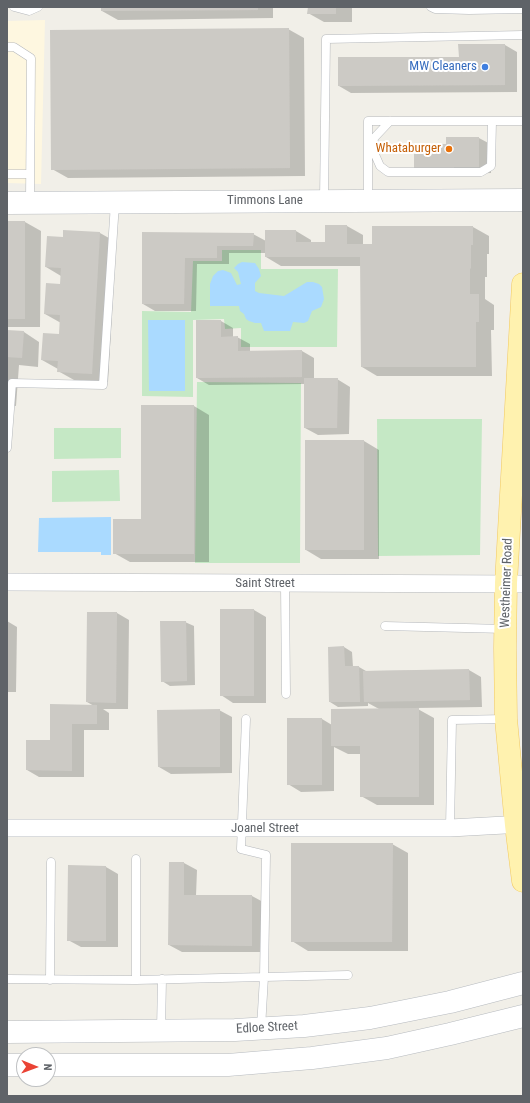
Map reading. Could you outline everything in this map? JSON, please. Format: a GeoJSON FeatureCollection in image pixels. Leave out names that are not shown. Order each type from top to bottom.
{"type":"FeatureCollection","features":[{"type":"Feature","properties":{"kind":"main road","name":"Timmons Lane"},"geometry":{"type":"LineString","coordinates":[[7,203],[523,200]]}},
{"type":"Feature","properties":{"kind":"main road","name":"Westheimer Road"},"geometry":{"type":"LineString","coordinates":[[523,284],[514,583],[506,629],[506,719],[520,825],[523,882]]}},
{"type":"Feature","properties":{"kind":"main road","name":"Edloe Street"},"geometry":{"type":"LineString","coordinates":[[7,1032],[161,1031],[304,1026],[370,1018],[450,1002],[523,984]]}},
{"type":"Feature","properties":{"kind":"main road"},"geometry":{"type":"LineString","coordinates":[[56,1065],[228,1065],[312,1058],[387,1048],[523,1016]]}},
{"type":"Feature","properties":{"kind":"main road"},"geometry":{"type":"LineString","coordinates":[[161,1031],[161,1065]]}},
{"type":"Feature","properties":{"kind":"street","name":"Saint Street"},"geometry":{"type":"LineString","coordinates":[[7,582],[285,584],[514,583]]}},
{"type":"Feature","properties":{"kind":"street","name":"Joanel Street"},"geometry":{"type":"LineString","coordinates":[[7,828],[450,828],[520,825]]}},
{"type":"Feature","properties":{"kind":"lane"},"geometry":{"type":"LineString","coordinates":[[14,7],[29,11],[38,7]]}},
{"type":"Feature","properties":{"kind":"lane"},"geometry":{"type":"LineString","coordinates":[[431,7],[435,9],[469,10],[523,9]]}},
{"type":"Feature","properties":{"kind":"lane"},"geometry":{"type":"LineString","coordinates":[[324,201],[326,39],[523,35]]}},
{"type":"Feature","properties":{"kind":"lane"},"geometry":{"type":"LineString","coordinates":[[7,47],[14,47],[31,58],[30,203]]}},
{"type":"Feature","properties":{"kind":"lane"},"geometry":{"type":"LineString","coordinates":[[368,201],[368,121],[523,121]]}},
{"type":"Feature","properties":{"kind":"lane"},"geometry":{"type":"LineString","coordinates":[[390,121],[374,138],[373,150],[380,166],[388,172],[481,172],[491,166],[492,121]]}},
{"type":"Feature","properties":{"kind":"lane"},"geometry":{"type":"LineString","coordinates":[[7,174],[30,174]]}},
{"type":"Feature","properties":{"kind":"lane"},"geometry":{"type":"LineString","coordinates":[[7,448],[12,383],[103,385],[116,202]]}},
{"type":"Feature","properties":{"kind":"lane"},"geometry":{"type":"LineString","coordinates":[[285,584],[286,694]]}},
{"type":"Feature","properties":{"kind":"lane"},"geometry":{"type":"LineString","coordinates":[[385,626],[506,629]]}},
{"type":"Feature","properties":{"kind":"lane"},"geometry":{"type":"LineString","coordinates":[[246,719],[241,849],[266,855],[264,978],[261,1028]]}},
{"type":"Feature","properties":{"kind":"lane"},"geometry":{"type":"LineString","coordinates":[[450,828],[452,720],[506,719]]}},
{"type":"Feature","properties":{"kind":"lane"},"geometry":{"type":"LineString","coordinates":[[136,859],[136,980]]}},
{"type":"Feature","properties":{"kind":"lane"},"geometry":{"type":"LineString","coordinates":[[50,980],[51,862]]}},
{"type":"Feature","properties":{"kind":"lane"},"geometry":{"type":"LineString","coordinates":[[7,979],[136,980],[348,975]]}},
{"type":"Feature","properties":{"kind":"lane"},"geometry":{"type":"LineString","coordinates":[[161,1031],[162,979]]}},
{"type":"Feature","properties":{"kind":"shaded area"},"geometry":{"type":"Polygon","coordinates":[[[45,20],[41,184],[7,183],[7,21],[45,20]]]}},
{"type":"Feature","properties":{"kind":"green space"},"geometry":{"type":"Polygon","coordinates":[[[222,250],[261,250],[261,269],[338,269],[337,347],[241,347],[241,328],[225,329],[224,319],[193,320],[193,397],[142,396],[142,311],[191,312],[193,261],[222,261],[222,250]]]}},
{"type":"Feature","properties":{"kind":"green space"},"geometry":{"type":"Polygon","coordinates":[[[197,382],[301,383],[300,563],[195,563],[197,382]]]}},
{"type":"Feature","properties":{"kind":"green space"},"geometry":{"type":"Polygon","coordinates":[[[377,419],[482,419],[480,555],[378,556],[377,419]]]}},
{"type":"Feature","properties":{"kind":"green space"},"geometry":{"type":"Polygon","coordinates":[[[54,428],[121,428],[121,458],[54,459],[54,428]]]}},
{"type":"Feature","properties":{"kind":"green space"},"geometry":{"type":"Polygon","coordinates":[[[119,470],[120,501],[52,502],[52,471],[119,470]]]}},
{"type":"Feature","properties":{"kind":"water"},"geometry":{"type":"Polygon","coordinates":[[[242,262],[255,263],[259,269],[261,276],[255,283],[255,291],[259,293],[284,296],[307,282],[319,284],[322,287],[324,299],[321,307],[312,311],[308,321],[304,323],[293,322],[290,331],[264,331],[261,323],[255,323],[246,319],[244,314],[240,311],[239,306],[210,306],[210,284],[213,276],[218,271],[223,270],[231,273],[237,285],[241,284],[238,272],[234,268],[242,262]]]}},
{"type":"Feature","properties":{"kind":"water"},"geometry":{"type":"Polygon","coordinates":[[[148,320],[185,320],[185,391],[149,391],[148,320]]]}},
{"type":"Feature","properties":{"kind":"water"},"geometry":{"type":"Polygon","coordinates":[[[111,517],[111,555],[101,555],[101,552],[38,552],[39,518],[111,517]]]}},
{"type":"Feature","properties":{"kind":"building"},"geometry":{"type":"Polygon","coordinates":[[[101,7],[258,7],[258,10],[101,11],[101,7]]]}},
{"type":"Feature","properties":{"kind":"building"},"geometry":{"type":"Polygon","coordinates":[[[308,7],[336,7],[336,14],[307,14],[308,7]]]}},
{"type":"Feature","properties":{"kind":"building"},"geometry":{"type":"Polygon","coordinates":[[[289,28],[290,168],[51,170],[50,30],[289,28]]]}},
{"type":"Feature","properties":{"kind":"building"},"geometry":{"type":"Polygon","coordinates":[[[458,44],[505,44],[505,85],[338,86],[338,57],[459,57],[458,44]]]}},
{"type":"Feature","properties":{"kind":"building","name":"Whataburger"},"geometry":{"type":"Polygon","coordinates":[[[446,137],[479,137],[479,167],[454,167],[454,169],[414,169],[414,154],[418,154],[418,144],[446,144],[446,137]]]}},
{"type":"Feature","properties":{"kind":"building"},"geometry":{"type":"Polygon","coordinates":[[[7,221],[25,221],[25,319],[7,319],[7,221]]]}},
{"type":"Feature","properties":{"kind":"building"},"geometry":{"type":"Polygon","coordinates":[[[325,225],[347,225],[347,244],[372,244],[372,226],[473,226],[470,294],[479,294],[479,322],[476,322],[476,367],[361,367],[360,257],[265,257],[265,230],[296,230],[296,242],[325,242],[325,225]]]}},
{"type":"Feature","properties":{"kind":"building"},"geometry":{"type":"Polygon","coordinates":[[[63,230],[100,232],[92,374],[57,372],[58,361],[41,360],[43,333],[59,334],[60,315],[44,314],[46,283],[60,284],[61,268],[45,267],[47,236],[63,237],[63,230]]]}},
{"type":"Feature","properties":{"kind":"building"},"geometry":{"type":"Polygon","coordinates":[[[142,232],[254,233],[253,246],[217,246],[217,258],[185,258],[184,304],[142,304],[142,232]]]}},
{"type":"Feature","properties":{"kind":"building"},"geometry":{"type":"Polygon","coordinates":[[[196,320],[221,320],[221,337],[238,336],[238,351],[302,350],[302,377],[196,378],[196,320]]]}},
{"type":"Feature","properties":{"kind":"building"},"geometry":{"type":"Polygon","coordinates":[[[7,330],[24,331],[22,358],[7,357],[7,330]]]}},
{"type":"Feature","properties":{"kind":"building"},"geometry":{"type":"Polygon","coordinates":[[[304,378],[338,378],[337,428],[304,428],[304,378]]]}},
{"type":"Feature","properties":{"kind":"building"},"geometry":{"type":"Polygon","coordinates":[[[141,405],[194,405],[194,554],[113,554],[113,519],[141,519],[141,405]]]}},
{"type":"Feature","properties":{"kind":"building"},"geometry":{"type":"Polygon","coordinates":[[[305,440],[364,440],[364,550],[305,550],[305,440]]]}},
{"type":"Feature","properties":{"kind":"building"},"geometry":{"type":"Polygon","coordinates":[[[220,609],[254,609],[254,696],[220,696],[220,609]]]}},
{"type":"Feature","properties":{"kind":"building"},"geometry":{"type":"Polygon","coordinates":[[[87,612],[117,612],[116,703],[86,702],[87,612]]]}},
{"type":"Feature","properties":{"kind":"building"},"geometry":{"type":"Polygon","coordinates":[[[160,621],[186,621],[187,681],[161,682],[160,621]]]}},
{"type":"Feature","properties":{"kind":"building"},"geometry":{"type":"Polygon","coordinates":[[[344,646],[345,666],[359,666],[360,702],[329,702],[328,647],[344,646]]]}},
{"type":"Feature","properties":{"kind":"building"},"geometry":{"type":"Polygon","coordinates":[[[469,669],[470,700],[364,702],[363,671],[469,669]]]}},
{"type":"Feature","properties":{"kind":"building"},"geometry":{"type":"Polygon","coordinates":[[[50,704],[97,705],[97,724],[72,724],[72,771],[26,770],[26,740],[50,740],[50,704]]]}},
{"type":"Feature","properties":{"kind":"building"},"geometry":{"type":"Polygon","coordinates":[[[419,708],[419,797],[360,797],[360,746],[331,746],[331,709],[419,708]]]}},
{"type":"Feature","properties":{"kind":"building"},"geometry":{"type":"Polygon","coordinates":[[[220,709],[220,767],[158,767],[157,710],[220,709]]]}},
{"type":"Feature","properties":{"kind":"building"},"geometry":{"type":"Polygon","coordinates":[[[287,718],[322,718],[322,785],[287,785],[287,718]]]}},
{"type":"Feature","properties":{"kind":"building"},"geometry":{"type":"Polygon","coordinates":[[[291,843],[393,843],[392,942],[291,942],[291,843]]]}},
{"type":"Feature","properties":{"kind":"building"},"geometry":{"type":"Polygon","coordinates":[[[169,862],[184,862],[184,895],[252,895],[252,946],[168,945],[169,862]]]}},
{"type":"Feature","properties":{"kind":"building"},"geometry":{"type":"Polygon","coordinates":[[[68,865],[106,866],[106,941],[67,941],[68,865]]]}},
{"type":"Feature","properties":{"kind":"place","name":"MW Cleaners"},"geometry":{"type":"Point","coordinates":[485,67]}},
{"type":"Feature","properties":{"kind":"place","name":"Whataburger"},"geometry":{"type":"Point","coordinates":[449,149]}}]}
